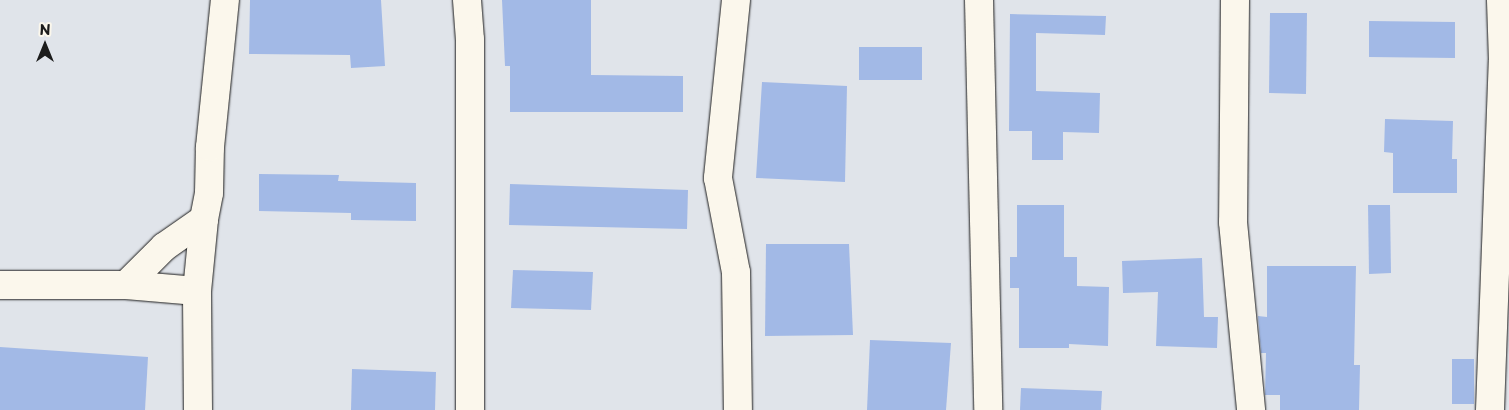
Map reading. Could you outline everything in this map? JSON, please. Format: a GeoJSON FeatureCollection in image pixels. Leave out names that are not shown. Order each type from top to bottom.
{"type":"FeatureCollection","features":[{"type":"Feature","properties":{"kind":"street"},"geometry":{"type":"LineString","coordinates":[[198,410],[197,291],[204,219],[209,193],[210,147],[225,0]]}},
{"type":"Feature","properties":{"kind":"street"},"geometry":{"type":"LineString","coordinates":[[466,0],[470,40],[470,410]]}},
{"type":"Feature","properties":{"kind":"street"},"geometry":{"type":"LineString","coordinates":[[736,0],[718,178],[736,272],[738,410]]}},
{"type":"Feature","properties":{"kind":"street"},"geometry":{"type":"LineString","coordinates":[[978,0],[988,410]]}},
{"type":"Feature","properties":{"kind":"street"},"geometry":{"type":"LineString","coordinates":[[1235,0],[1233,222],[1251,410]]}},
{"type":"Feature","properties":{"kind":"street"},"geometry":{"type":"LineString","coordinates":[[1490,410],[1500,339],[1506,61],[1501,0]]}},
{"type":"Feature","properties":{"kind":"street"},"geometry":{"type":"LineString","coordinates":[[126,285],[164,247],[204,219]]}},
{"type":"Feature","properties":{"kind":"street"},"geometry":{"type":"LineString","coordinates":[[0,285],[126,285],[197,291]]}},
{"type":"Feature","properties":{"kind":"building"},"geometry":{"type":"Polygon","coordinates":[[[250,0],[381,0],[385,66],[351,68],[350,55],[249,54],[250,0]]]}},
{"type":"Feature","properties":{"kind":"building"},"geometry":{"type":"Polygon","coordinates":[[[502,0],[591,0],[591,75],[683,76],[683,112],[510,112],[510,66],[505,66],[502,0]]]}},
{"type":"Feature","properties":{"kind":"building"},"geometry":{"type":"Polygon","coordinates":[[[1270,13],[1307,13],[1306,94],[1269,93],[1270,13]]]}},
{"type":"Feature","properties":{"kind":"building"},"geometry":{"type":"Polygon","coordinates":[[[1010,14],[1106,16],[1105,35],[1036,33],[1036,91],[1100,93],[1099,133],[1063,132],[1063,160],[1032,160],[1032,131],[1009,131],[1010,14]]]}},
{"type":"Feature","properties":{"kind":"building"},"geometry":{"type":"Polygon","coordinates":[[[1369,21],[1455,22],[1455,58],[1369,57],[1369,21]]]}},
{"type":"Feature","properties":{"kind":"building"},"geometry":{"type":"Polygon","coordinates":[[[859,47],[922,47],[922,80],[859,80],[859,47]]]}},
{"type":"Feature","properties":{"kind":"building"},"geometry":{"type":"Polygon","coordinates":[[[762,82],[847,86],[845,182],[756,178],[762,82]]]}},
{"type":"Feature","properties":{"kind":"building"},"geometry":{"type":"Polygon","coordinates":[[[1385,119],[1453,121],[1452,159],[1457,159],[1457,193],[1393,193],[1393,153],[1384,152],[1385,119]]]}},
{"type":"Feature","properties":{"kind":"building"},"geometry":{"type":"Polygon","coordinates":[[[259,174],[339,175],[338,181],[416,183],[416,221],[351,220],[351,213],[259,211],[259,174]]]}},
{"type":"Feature","properties":{"kind":"building"},"geometry":{"type":"Polygon","coordinates":[[[510,184],[688,190],[687,229],[509,225],[510,184]]]}},
{"type":"Feature","properties":{"kind":"building"},"geometry":{"type":"Polygon","coordinates":[[[1017,205],[1064,205],[1064,257],[1077,257],[1077,286],[1109,287],[1108,346],[1069,344],[1069,348],[1019,348],[1019,288],[1010,288],[1010,257],[1017,257],[1017,205]]]}},
{"type":"Feature","properties":{"kind":"building"},"geometry":{"type":"Polygon","coordinates":[[[1368,205],[1390,205],[1391,273],[1369,274],[1368,205]]]}},
{"type":"Feature","properties":{"kind":"building"},"geometry":{"type":"Polygon","coordinates":[[[766,244],[849,244],[853,335],[765,336],[766,244]]]}},
{"type":"Feature","properties":{"kind":"building"},"geometry":{"type":"Polygon","coordinates":[[[1202,258],[1204,317],[1218,317],[1217,348],[1156,346],[1158,292],[1123,293],[1122,261],[1202,258]]]}},
{"type":"Feature","properties":{"kind":"building"},"geometry":{"type":"Polygon","coordinates":[[[1267,266],[1356,266],[1354,365],[1360,365],[1359,410],[1280,410],[1280,395],[1265,395],[1266,353],[1261,353],[1258,316],[1267,317],[1267,266]]]}},
{"type":"Feature","properties":{"kind":"building"},"geometry":{"type":"Polygon","coordinates":[[[513,270],[593,272],[591,310],[511,308],[513,270]]]}},
{"type":"Feature","properties":{"kind":"building"},"geometry":{"type":"Polygon","coordinates":[[[870,340],[951,343],[946,410],[867,410],[870,340]]]}},
{"type":"Feature","properties":{"kind":"building"},"geometry":{"type":"Polygon","coordinates":[[[0,347],[148,357],[145,410],[0,410],[0,347]]]}},
{"type":"Feature","properties":{"kind":"building"},"geometry":{"type":"Polygon","coordinates":[[[1452,359],[1474,359],[1474,404],[1452,404],[1452,359]]]}},
{"type":"Feature","properties":{"kind":"building"},"geometry":{"type":"Polygon","coordinates":[[[352,369],[436,372],[435,410],[351,410],[352,369]]]}},
{"type":"Feature","properties":{"kind":"building"},"geometry":{"type":"Polygon","coordinates":[[[1021,388],[1102,391],[1101,410],[1020,410],[1021,388]]]}}]}
